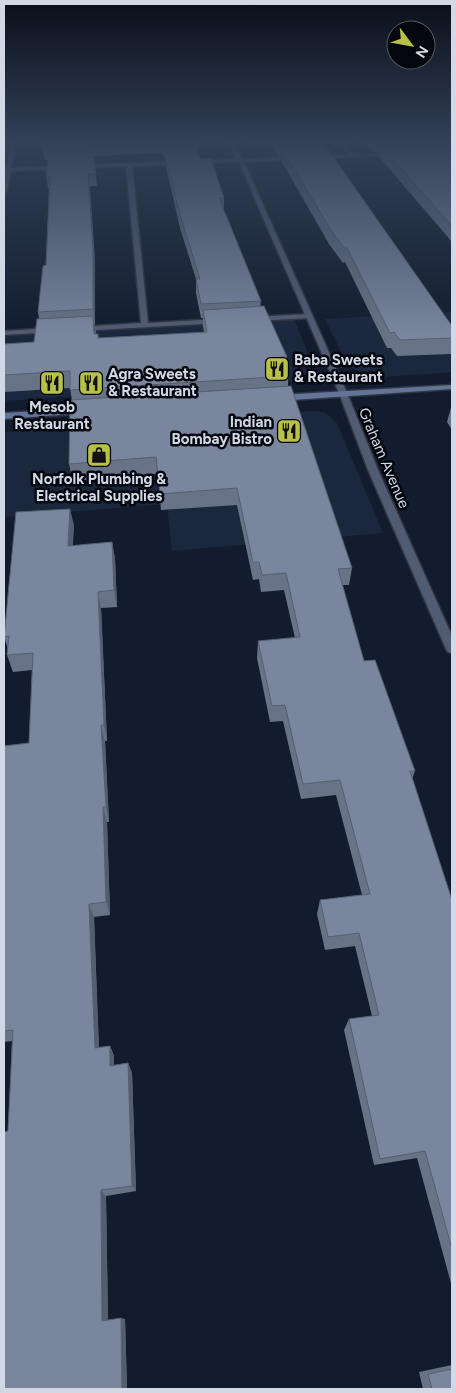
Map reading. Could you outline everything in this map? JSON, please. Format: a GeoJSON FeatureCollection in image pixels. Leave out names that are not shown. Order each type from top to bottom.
{"type":"FeatureCollection","features":[{"type":"Feature","properties":{"kind":"street"},"geometry":{"type":"LineString","coordinates":[[133,206],[145,325]]}},
{"type":"Feature","properties":{"kind":"street","name":"Graham Avenue"},"geometry":{"type":"LineString","coordinates":[[261,206],[343,393],[373,470],[452,649]]}},
{"type":"Feature","properties":{"kind":"street"},"geometry":{"type":"LineString","coordinates":[[240,320],[308,316]]}},
{"type":"Feature","properties":{"kind":"street"},"geometry":{"type":"LineString","coordinates":[[70,329],[230,320]]}},
{"type":"Feature","properties":{"kind":"street"},"geometry":{"type":"LineString","coordinates":[[4,332],[60,330]]}},
{"type":"Feature","properties":{"kind":"street"},"geometry":{"type":"LineString","coordinates":[[270,398],[452,387]]}},
{"type":"Feature","properties":{"kind":"street"},"geometry":{"type":"LineString","coordinates":[[4,416],[92,410]]}},
{"type":"Feature","properties":{"kind":"shaded area"},"geometry":{"type":"Polygon","coordinates":[[[452,312],[452,372],[383,377],[363,374],[348,366],[325,319],[452,312]]]}},
{"type":"Feature","properties":{"kind":"shaded area"},"geometry":{"type":"Polygon","coordinates":[[[293,316],[313,366],[311,376],[303,381],[4,401],[4,333],[293,316]]]}},
{"type":"Feature","properties":{"kind":"shaded area"},"geometry":{"type":"Polygon","coordinates":[[[315,411],[326,413],[337,423],[383,533],[172,551],[167,504],[4,517],[4,432],[315,411]]]}},
{"type":"Feature","properties":{"kind":"building"},"geometry":{"type":"Polygon","coordinates":[[[49,206],[90,206],[93,249],[93,309],[38,312],[43,266],[46,265],[49,206]]]}},
{"type":"Feature","properties":{"kind":"building"},"geometry":{"type":"Polygon","coordinates":[[[178,206],[222,206],[261,301],[201,304],[196,279],[200,279],[178,206]]]}},
{"type":"Feature","properties":{"kind":"building"},"geometry":{"type":"Polygon","coordinates":[[[317,206],[368,206],[452,326],[452,338],[400,340],[394,332],[390,333],[347,248],[344,248],[317,206]]]}},
{"type":"Feature","properties":{"kind":"building"},"geometry":{"type":"Polygon","coordinates":[[[434,206],[452,206],[452,226],[434,206]]]}},
{"type":"Feature","properties":{"kind":"building"},"geometry":{"type":"Polygon","coordinates":[[[264,306],[287,357],[281,357],[288,376],[70,390],[70,371],[4,375],[4,344],[34,342],[37,319],[93,316],[94,334],[98,334],[98,338],[207,332],[203,310],[264,306]]]}},
{"type":"Feature","properties":{"kind":"building"},"geometry":{"type":"Polygon","coordinates":[[[291,386],[352,568],[338,569],[364,661],[375,660],[415,771],[410,771],[452,900],[452,1249],[425,1151],[380,1159],[349,1019],[379,1015],[359,933],[328,937],[320,900],[370,894],[340,780],[303,784],[285,705],[272,706],[258,641],[300,637],[286,573],[262,575],[259,562],[253,563],[237,488],[160,494],[156,457],[69,464],[70,400],[291,386]]]}},
{"type":"Feature","properties":{"kind":"building"},"geometry":{"type":"Polygon","coordinates":[[[70,509],[68,546],[112,542],[114,590],[98,592],[104,725],[101,725],[106,807],[103,807],[106,902],[89,904],[95,1048],[110,1046],[110,1066],[128,1063],[132,1186],[101,1190],[102,1321],[121,1318],[122,1389],[4,1389],[4,1132],[8,1131],[13,1030],[4,1031],[4,746],[29,743],[33,653],[7,655],[9,636],[4,637],[16,512],[70,509]]]}},
{"type":"Feature","properties":{"kind":"building"},"geometry":{"type":"Polygon","coordinates":[[[452,1369],[452,1389],[432,1389],[428,1374],[452,1369]]]}},
{"type":"Feature","properties":{"kind":"place","name":"Baba Sweets & Restaurant"},"geometry":{"type":"Point","coordinates":[277,369]}},
{"type":"Feature","properties":{"kind":"place","name":"Mesob Restaurant"},"geometry":{"type":"Point","coordinates":[52,383]}},
{"type":"Feature","properties":{"kind":"place","name":"Agra Sweets & Restaurant"},"geometry":{"type":"Point","coordinates":[91,383]}},
{"type":"Feature","properties":{"kind":"place","name":"Indian Bombay Bistro"},"geometry":{"type":"Point","coordinates":[289,431]}},
{"type":"Feature","properties":{"kind":"place","name":"Norfolk Plumbing & Electrical Supplies"},"geometry":{"type":"Point","coordinates":[99,455]}}]}
